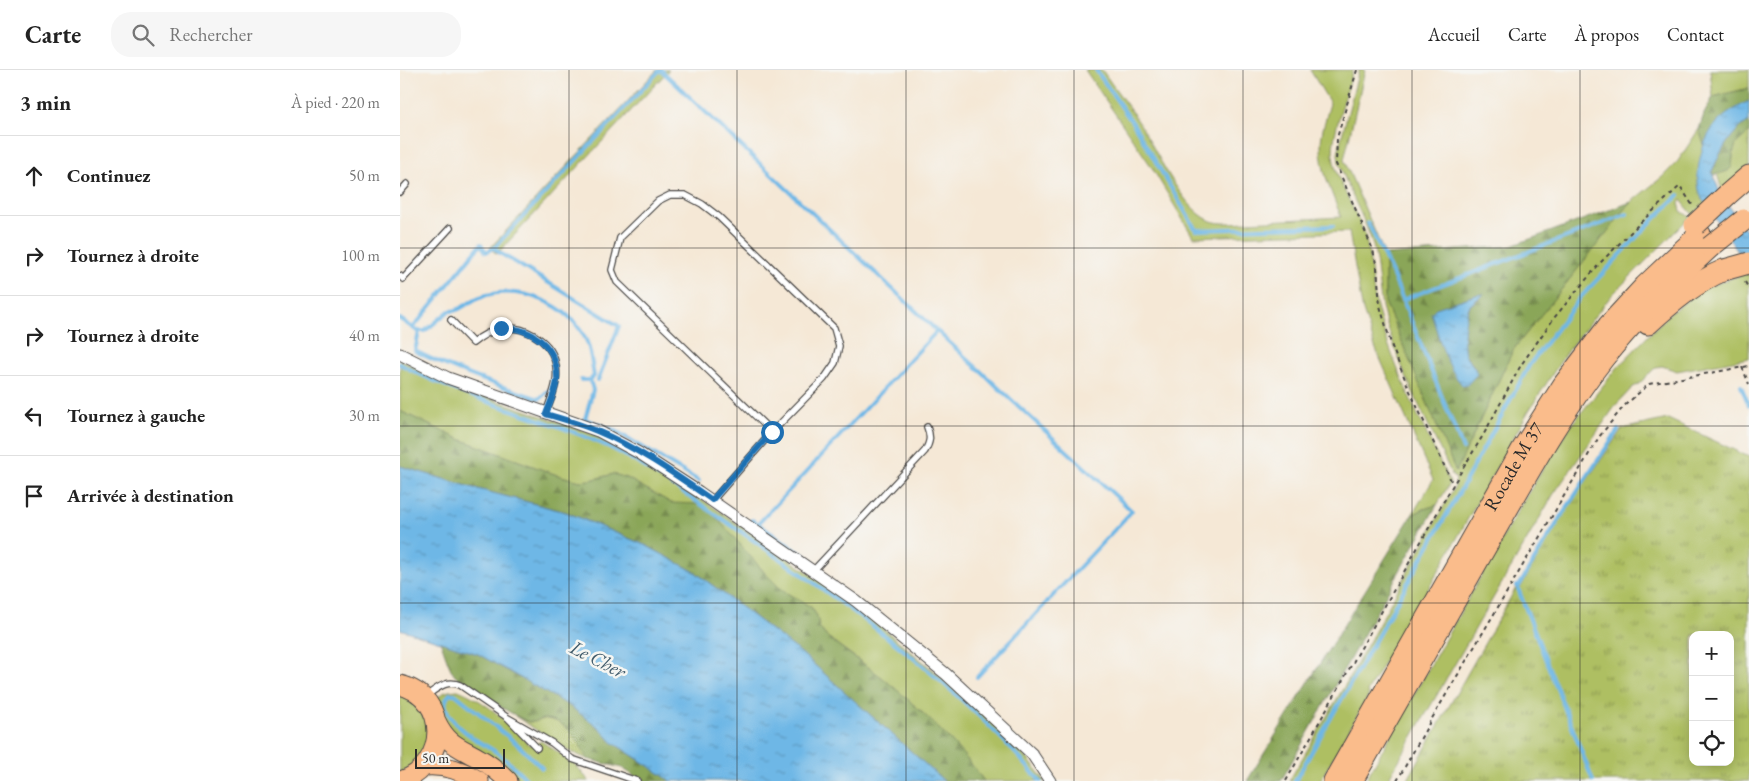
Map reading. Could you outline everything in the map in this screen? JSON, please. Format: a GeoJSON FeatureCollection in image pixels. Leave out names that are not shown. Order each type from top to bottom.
{"type":"FeatureCollection","features":[{"type":"Feature","properties":{"kind":"highway"},"geometry":{"type":"LineString","coordinates":[[1702,235],[1741,207],[1749,176]]}},
{"type":"Feature","properties":{"kind":"highway","name":"Rocade M 37"},"geometry":{"type":"LineString","coordinates":[[1352,781],[1389,700],[1524,448],[1564,384],[1609,325],[1677,255],[1741,207]]}},
{"type":"Feature","properties":{"kind":"highway","name":"Rocade M 37"},"geometry":{"type":"LineString","coordinates":[[1410,662],[1543,448],[1602,359],[1663,291],[1702,235]]}},
{"type":"Feature","properties":{"kind":"highway"},"geometry":{"type":"LineString","coordinates":[[1602,359],[1629,342],[1679,298],[1708,278],[1724,270],[1749,263]]}},
{"type":"Feature","properties":{"kind":"highway","name":"Rocade M 37"},"geometry":{"type":"LineString","coordinates":[[1334,781],[1389,700]]}},
{"type":"Feature","properties":{"kind":"main road"},"geometry":{"type":"LineString","coordinates":[[400,685],[414,690],[431,708],[446,739],[492,766],[508,781]]}},
{"type":"Feature","properties":{"kind":"main road"},"geometry":{"type":"LineString","coordinates":[[401,781],[414,776],[430,759],[437,740],[436,721]]}},
{"type":"Feature","properties":{"kind":"main road"},"geometry":{"type":"LineString","coordinates":[[424,766],[436,765],[451,768],[470,775],[479,781]]}},
{"type":"Feature","properties":{"kind":"street"},"geometry":{"type":"LineString","coordinates":[[400,354],[448,378],[598,431],[639,453],[712,500],[856,601],[946,674],[1032,754],[1050,781]]}},
{"type":"Feature","properties":{"kind":"lane"},"geometry":{"type":"LineString","coordinates":[[400,192],[407,184]]}},
{"type":"Feature","properties":{"kind":"lane"},"geometry":{"type":"LineString","coordinates":[[712,500],[772,432],[824,379],[835,363],[839,346],[834,328],[720,217],[685,195],[670,196],[658,201],[620,238],[612,270],[617,282],[772,432]]}},
{"type":"Feature","properties":{"kind":"lane"},"geometry":{"type":"LineString","coordinates":[[400,276],[403,279],[450,228]]}},
{"type":"Feature","properties":{"kind":"lane"},"geometry":{"type":"LineString","coordinates":[[451,320],[473,343],[491,332],[512,328],[530,333],[545,344],[556,361],[557,372],[555,389],[546,414]]}},
{"type":"Feature","properties":{"kind":"lane"},"geometry":{"type":"LineString","coordinates":[[813,571],[925,451],[930,443],[928,428]]}},
{"type":"Feature","properties":{"kind":"lane"},"geometry":{"type":"LineString","coordinates":[[422,698],[444,684],[455,683],[466,688],[508,718],[552,743],[572,759],[637,781]]}},
{"type":"Feature","properties":{"kind":"lane"},"geometry":{"type":"LineString","coordinates":[[508,718],[537,748]]}},
{"type":"Feature","properties":{"kind":"path"},"geometry":{"type":"LineString","coordinates":[[1357,70],[1337,138],[1336,164],[1373,250],[1377,268],[1380,306],[1392,347],[1453,485]]}},
{"type":"Feature","properties":{"kind":"path"},"geometry":{"type":"LineString","coordinates":[[1286,781],[1453,485],[1485,432],[1521,365],[1554,318],[1600,263],[1642,220],[1680,186]]}},
{"type":"Feature","properties":{"kind":"path"},"geometry":{"type":"LineString","coordinates":[[1397,781],[1430,720],[1599,437],[1624,406],[1649,384],[1749,366]]}},
{"type":"Feature","properties":{"kind":"path"},"geometry":{"type":"LineString","coordinates":[[1742,367],[1749,384]]}},
{"type":"Feature","properties":{"kind":"green space"},"geometry":{"type":"Polygon","coordinates":[[[657,70],[669,70],[497,254],[490,248],[657,70]]]}},
{"type":"Feature","properties":{"kind":"green space"},"geometry":{"type":"Polygon","coordinates":[[[1085,70],[1102,70],[1131,110],[1170,177],[1189,203],[1209,220],[1228,223],[1341,217],[1328,182],[1321,154],[1322,134],[1330,103],[1310,70],[1353,70],[1340,113],[1333,155],[1338,175],[1365,236],[1376,302],[1392,355],[1450,483],[1437,505],[1412,515],[1433,480],[1375,347],[1362,307],[1349,232],[1193,237],[1151,166],[1085,70]]]}},
{"type":"Feature","properties":{"kind":"green space"},"geometry":{"type":"Polygon","coordinates":[[[1359,70],[1365,70],[1344,160],[1385,255],[1385,302],[1456,471],[1513,350],[1631,202],[1661,178],[1678,161],[1699,129],[1704,145],[1699,170],[1705,204],[1693,215],[1681,200],[1679,203],[1681,211],[1690,217],[1611,296],[1568,350],[1528,412],[1395,649],[1392,649],[1367,692],[1369,695],[1320,781],[1289,781],[1347,682],[1455,486],[1456,478],[1453,477],[1399,359],[1382,309],[1373,246],[1339,162],[1340,143],[1359,70]]]}},
{"type":"Feature","properties":{"kind":"green space"},"geometry":{"type":"Polygon","coordinates":[[[1710,70],[1749,70],[1749,88],[1713,97],[1710,70]]]}},
{"type":"Feature","properties":{"kind":"green space"},"geometry":{"type":"Polygon","coordinates":[[[1749,88],[1749,101],[1722,119],[1704,145],[1699,129],[1713,97],[1749,88]]]}},
{"type":"Feature","properties":{"kind":"green space"},"geometry":{"type":"Polygon","coordinates":[[[1749,121],[1749,132],[1736,144],[1732,167],[1728,171],[1714,175],[1712,171],[1727,143],[1736,131],[1749,121]]]}},
{"type":"Feature","properties":{"kind":"green space"},"geometry":{"type":"Polygon","coordinates":[[[1749,132],[1749,166],[1722,190],[1717,174],[1725,171],[1732,164],[1734,148],[1749,132]]]}},
{"type":"Feature","properties":{"kind":"green space"},"geometry":{"type":"Polygon","coordinates":[[[1631,202],[1513,350],[1456,472],[1385,302],[1385,255],[1511,246],[1631,202]],[[1483,294],[1464,299],[1431,313],[1444,351],[1458,380],[1476,369],[1465,354],[1463,342],[1465,319],[1470,306],[1483,294]]]}},
{"type":"Feature","properties":{"kind":"green space"},"geometry":{"type":"Polygon","coordinates":[[[1749,272],[1749,358],[1677,371],[1662,366],[1656,367],[1616,405],[1553,495],[1387,781],[1365,781],[1520,507],[1572,424],[1618,367],[1669,314],[1702,289],[1749,272]]]}},
{"type":"Feature","properties":{"kind":"green space"},"geometry":{"type":"Polygon","coordinates":[[[400,359],[423,372],[463,389],[594,434],[662,472],[850,601],[970,701],[1028,759],[1045,781],[984,781],[950,740],[911,702],[884,679],[825,635],[819,627],[817,616],[811,607],[783,591],[709,509],[671,503],[627,478],[613,474],[580,481],[557,475],[459,439],[400,411],[400,359]]]}},
{"type":"Feature","properties":{"kind":"green space"},"geometry":{"type":"Polygon","coordinates":[[[400,411],[459,439],[557,475],[580,481],[613,474],[627,478],[671,503],[698,504],[709,509],[783,591],[811,607],[817,616],[819,627],[825,635],[884,679],[925,715],[962,753],[984,781],[944,781],[799,651],[695,572],[647,546],[566,512],[400,466],[400,411]]]}},
{"type":"Feature","properties":{"kind":"green space"},"geometry":{"type":"Polygon","coordinates":[[[1668,419],[1749,457],[1749,781],[1407,781],[1517,586],[1519,590],[1558,522],[1622,429],[1668,419]]]}},
{"type":"Feature","properties":{"kind":"green space"},"geometry":{"type":"Polygon","coordinates":[[[1437,505],[1281,781],[1247,781],[1412,515],[1437,505]]]}},
{"type":"Feature","properties":{"kind":"green space"},"geometry":{"type":"Polygon","coordinates":[[[440,641],[478,654],[568,705],[600,728],[612,742],[671,781],[642,781],[622,768],[587,759],[576,739],[559,723],[545,719],[530,722],[492,702],[455,676],[440,641]]]}},
{"type":"Feature","properties":{"kind":"green space"},"geometry":{"type":"Polygon","coordinates":[[[458,690],[468,694],[496,713],[529,745],[537,744],[541,741],[573,762],[589,781],[519,781],[510,771],[452,734],[437,705],[437,698],[449,691],[458,690]]]}},
{"type":"Feature","properties":{"kind":"green space"},"geometry":{"type":"Polygon","coordinates":[[[400,692],[410,697],[423,711],[428,728],[428,737],[422,757],[415,764],[400,773],[400,692]]]}},
{"type":"Feature","properties":{"kind":"green space"},"geometry":{"type":"Polygon","coordinates":[[[515,716],[528,722],[546,719],[560,723],[576,739],[587,759],[567,750],[515,716]]]}},
{"type":"Feature","properties":{"kind":"water"},"geometry":{"type":"Polygon","coordinates":[[[1749,101],[1749,121],[1731,137],[1712,171],[1720,193],[1749,235],[1749,268],[1702,199],[1699,191],[1698,170],[1706,139],[1711,130],[1724,116],[1749,101]]]}},
{"type":"Feature","properties":{"kind":"water"},"geometry":{"type":"Polygon","coordinates":[[[1484,294],[1470,305],[1466,317],[1464,349],[1466,357],[1475,368],[1477,374],[1467,385],[1463,386],[1448,361],[1431,313],[1436,308],[1484,294]]]}},
{"type":"Feature","properties":{"kind":"water","name":"Le Cher"},"geometry":{"type":"Polygon","coordinates":[[[400,466],[566,512],[647,546],[695,572],[799,651],[944,781],[671,781],[612,742],[600,728],[568,705],[478,654],[400,629],[400,466]]]}},
{"type":"Feature","properties":{"kind":"waterway"},"geometry":{"type":"LineString","coordinates":[[581,380],[590,380],[594,376],[587,342],[579,328],[556,307],[526,295],[511,293],[480,297],[457,310],[449,311],[425,331],[417,331],[413,328],[481,244],[486,252],[494,248],[660,70]]}},
{"type":"Feature","properties":{"kind":"waterway"},"geometry":{"type":"LineString","coordinates":[[661,70],[937,331],[1132,511],[977,677]]}},
{"type":"Feature","properties":{"kind":"waterway"},"geometry":{"type":"LineString","coordinates":[[1096,70],[1134,125],[1196,230],[1333,226]]}},
{"type":"Feature","properties":{"kind":"waterway"},"geometry":{"type":"LineString","coordinates":[[1295,781],[1530,364],[1580,298],[1648,225],[1679,195]]}},
{"type":"Feature","properties":{"kind":"waterway"},"geometry":{"type":"LineString","coordinates":[[1402,300],[1627,214]]}},
{"type":"Feature","properties":{"kind":"waterway"},"geometry":{"type":"LineString","coordinates":[[1368,223],[1392,273],[1463,449]]}},
{"type":"Feature","properties":{"kind":"waterway"},"geometry":{"type":"LineString","coordinates":[[494,248],[619,326],[598,380]]}},
{"type":"Feature","properties":{"kind":"waterway"},"geometry":{"type":"LineString","coordinates":[[400,319],[413,328]]}},
{"type":"Feature","properties":{"kind":"waterway"},"geometry":{"type":"LineString","coordinates":[[806,557],[758,524],[937,331]]}},
{"type":"Feature","properties":{"kind":"waterway"},"geometry":{"type":"LineString","coordinates":[[419,332],[415,351],[445,365],[539,399],[548,391]]}},
{"type":"Feature","properties":{"kind":"waterway"},"geometry":{"type":"LineString","coordinates":[[400,364],[451,388],[609,447],[659,476],[820,587],[899,646],[973,710],[1040,781]]}},
{"type":"Feature","properties":{"kind":"waterway"},"geometry":{"type":"LineString","coordinates":[[590,380],[593,390],[585,419],[614,430],[699,481]]}},
{"type":"Feature","properties":{"kind":"waterway"},"geometry":{"type":"LineString","coordinates":[[1741,386],[1749,405]]}},
{"type":"Feature","properties":{"kind":"waterway"},"geometry":{"type":"LineString","coordinates":[[1518,588],[1566,508],[1618,430]]}},
{"type":"Feature","properties":{"kind":"waterway"},"geometry":{"type":"LineString","coordinates":[[752,520],[758,524]]}},
{"type":"Feature","properties":{"kind":"waterway"},"geometry":{"type":"LineString","coordinates":[[1517,586],[1593,781]]}},
{"type":"Feature","properties":{"kind":"waterway"},"geometry":{"type":"LineString","coordinates":[[528,781],[504,758],[456,724],[447,712],[446,700],[450,694],[455,694],[516,743],[542,768]]}},
{"type":"Feature","properties":{"kind":"route"},"geometry":{"type":"LineString","coordinates":[[501,328],[512,328],[530,333],[539,338],[552,352],[556,361],[557,381],[546,414],[598,431],[639,453],[712,500],[772,432]]}}]}
